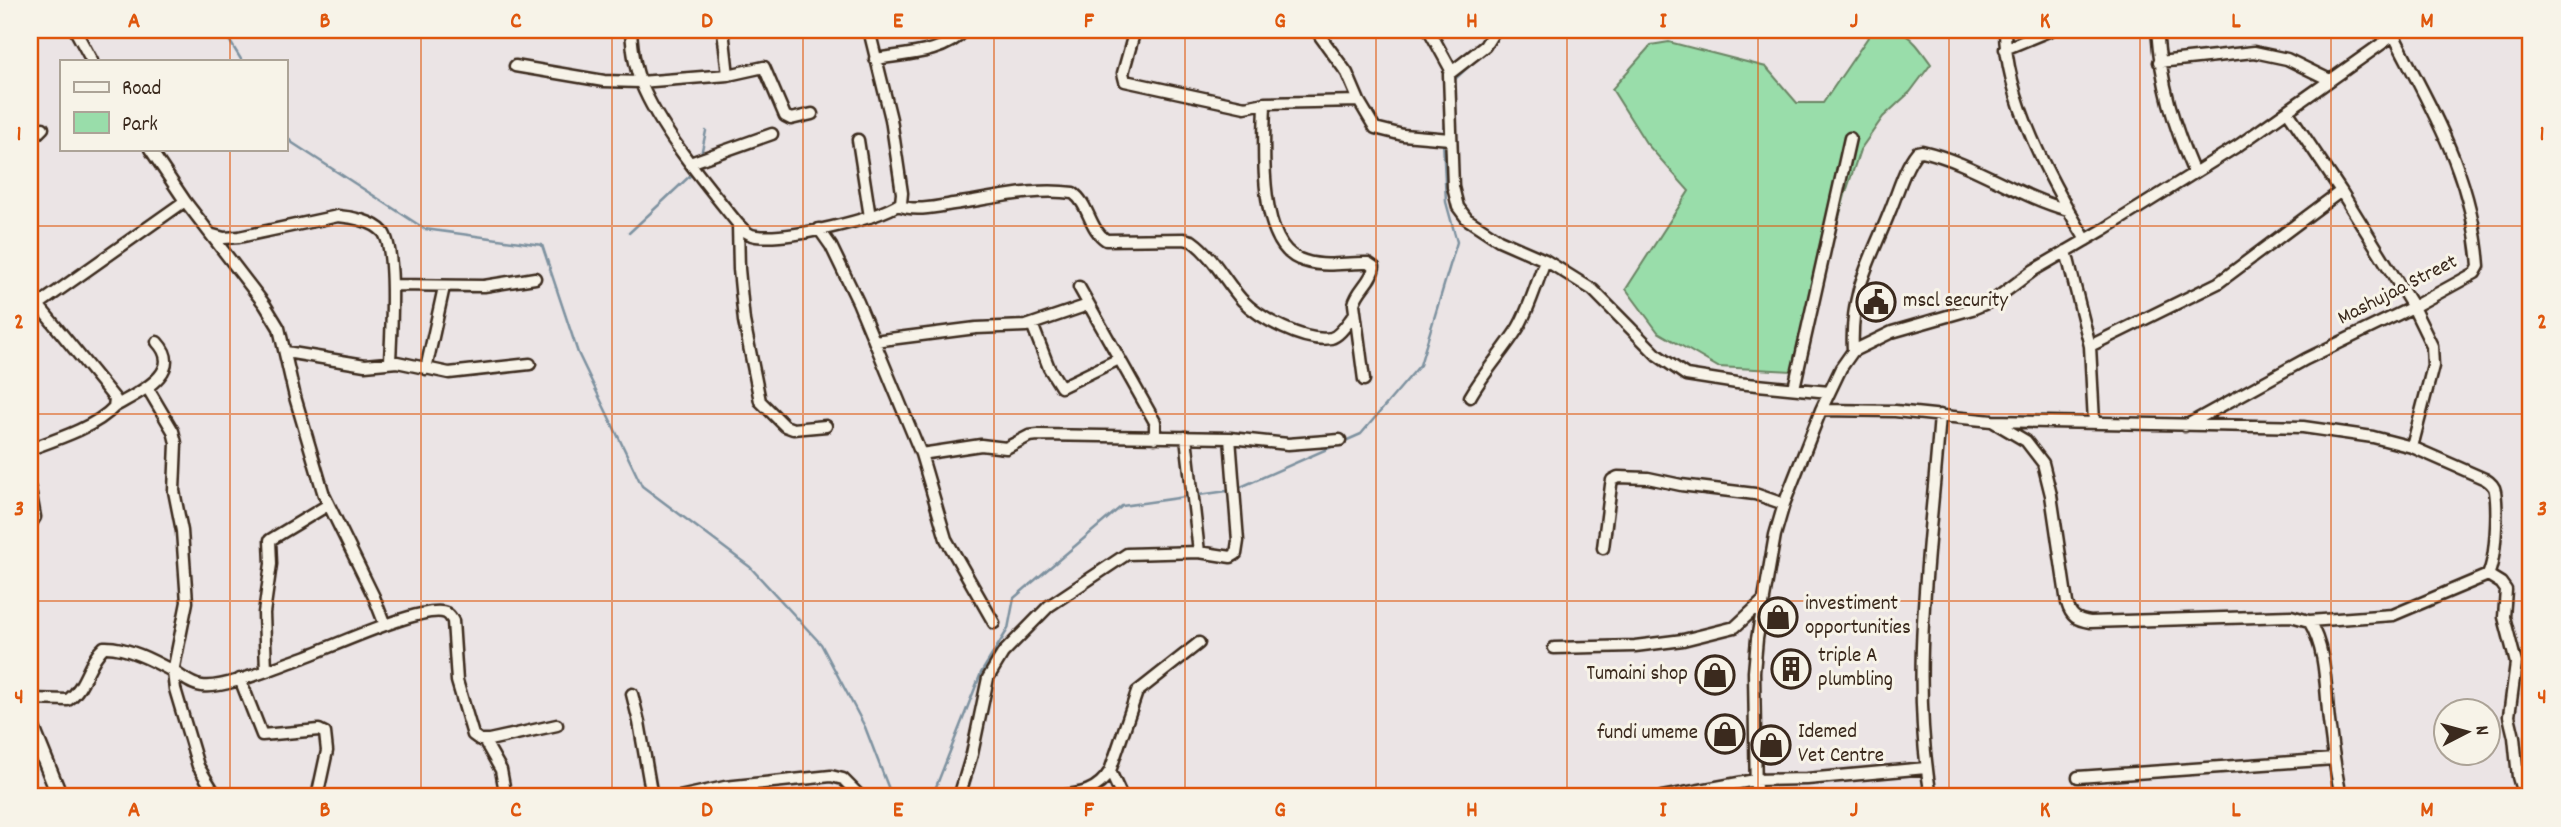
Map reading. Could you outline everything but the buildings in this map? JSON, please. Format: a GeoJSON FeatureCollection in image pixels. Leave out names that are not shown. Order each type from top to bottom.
{"type":"FeatureCollection","features":[{"type":"Feature","properties":{"kind":"street"},"geometry":{"type":"LineString","coordinates":[[75,30],[91,60]]}},
{"type":"Feature","properties":{"kind":"street"},"geometry":{"type":"LineString","coordinates":[[631,30],[640,82],[690,163],[738,224],[746,232],[757,236],[819,229],[870,217],[898,205],[902,200],[891,118],[869,30]]}},
{"type":"Feature","properties":{"kind":"street"},"geometry":{"type":"LineString","coordinates":[[723,30],[728,75]]}},
{"type":"Feature","properties":{"kind":"street"},"geometry":{"type":"LineString","coordinates":[[875,59],[938,48],[954,41],[965,30]]}},
{"type":"Feature","properties":{"kind":"street"},"geometry":{"type":"LineString","coordinates":[[1135,30],[1123,74],[1125,81],[1245,107],[1265,103],[1359,101]]}},
{"type":"Feature","properties":{"kind":"street"},"geometry":{"type":"LineString","coordinates":[[1429,30],[1451,71]]}},
{"type":"Feature","properties":{"kind":"street"},"geometry":{"type":"LineString","coordinates":[[1495,30],[1485,46],[1451,71],[1448,78],[1453,187],[1461,212],[1475,225],[1499,240],[1545,260],[1592,290],[1657,355],[1686,375],[1697,379],[1829,392]]}},
{"type":"Feature","properties":{"kind":"street"},"geometry":{"type":"LineString","coordinates":[[2005,30],[2005,49],[2013,84],[2032,138],[2086,240]]}},
{"type":"Feature","properties":{"kind":"street"},"geometry":{"type":"LineString","coordinates":[[2005,49],[2051,30]]}},
{"type":"Feature","properties":{"kind":"street"},"geometry":{"type":"LineString","coordinates":[[2157,30],[2159,62],[2172,120],[2194,173]]}},
{"type":"Feature","properties":{"kind":"street"},"geometry":{"type":"LineString","coordinates":[[1756,797],[1754,672],[1775,535],[1784,504],[1829,392],[1840,368],[1853,351],[1892,332],[1994,300],[2066,251],[2288,113],[2330,79],[2397,32]]}},
{"type":"Feature","properties":{"kind":"street","name":"Mashujaa Street"},"geometry":{"type":"LineString","coordinates":[[2185,426],[2306,359],[2475,274],[2480,266],[2459,167],[2397,32]]}},
{"type":"Feature","properties":{"kind":"street"},"geometry":{"type":"LineString","coordinates":[[1320,36],[1343,66],[1372,125],[1379,130],[1450,139]]}},
{"type":"Feature","properties":{"kind":"street"},"geometry":{"type":"LineString","coordinates":[[2159,62],[2254,51],[2287,59],[2330,79]]}},
{"type":"Feature","properties":{"kind":"street"},"geometry":{"type":"LineString","coordinates":[[515,66],[604,81],[640,82],[728,75],[765,67],[785,116],[791,119],[812,114]]}},
{"type":"Feature","properties":{"kind":"street"},"geometry":{"type":"LineString","coordinates":[[1265,103],[1264,159],[1267,198],[1278,235],[1296,258],[1312,263],[1372,264],[1374,272],[1354,299],[1364,380]]}},
{"type":"Feature","properties":{"kind":"street"},"geometry":{"type":"LineString","coordinates":[[2288,113],[2341,191],[2413,307],[2431,346],[2431,375],[2412,447]]}},
{"type":"Feature","properties":{"kind":"street"},"geometry":{"type":"LineString","coordinates":[[30,141],[43,128]]}},
{"type":"Feature","properties":{"kind":"street"},"geometry":{"type":"LineString","coordinates":[[690,163],[772,134]]}},
{"type":"Feature","properties":{"kind":"street"},"geometry":{"type":"LineString","coordinates":[[1794,388],[1850,138]]}},
{"type":"Feature","properties":{"kind":"street"},"geometry":{"type":"LineString","coordinates":[[858,141],[870,217]]}},
{"type":"Feature","properties":{"kind":"street"},"geometry":{"type":"LineString","coordinates":[[151,150],[279,328],[305,436],[328,505],[365,577],[385,625]]}},
{"type":"Feature","properties":{"kind":"street"},"geometry":{"type":"LineString","coordinates":[[1853,351],[1853,318],[1859,283],[1917,152],[1922,151],[1954,161],[2025,196],[2068,210]]}},
{"type":"Feature","properties":{"kind":"street"},"geometry":{"type":"LineString","coordinates":[[2090,346],[2218,283],[2341,191]]}},
{"type":"Feature","properties":{"kind":"street"},"geometry":{"type":"LineString","coordinates":[[898,205],[904,208],[930,208],[1018,195],[1073,193],[1081,200],[1099,235],[1106,240],[1192,241],[1247,304],[1289,330],[1310,337],[1330,338],[1338,334],[1354,315]]}},
{"type":"Feature","properties":{"kind":"street"},"geometry":{"type":"LineString","coordinates":[[38,305],[185,201]]}},
{"type":"Feature","properties":{"kind":"street"},"geometry":{"type":"LineString","coordinates":[[213,235],[224,238],[239,237],[333,216],[348,216],[369,223],[385,236],[392,285],[390,361]]}},
{"type":"Feature","properties":{"kind":"street"},"geometry":{"type":"LineString","coordinates":[[738,224],[738,269],[744,321],[760,401],[785,426],[793,429],[826,426]]}},
{"type":"Feature","properties":{"kind":"street"},"geometry":{"type":"LineString","coordinates":[[819,229],[839,262],[921,454],[942,531],[994,623]]}},
{"type":"Feature","properties":{"kind":"street"},"geometry":{"type":"LineString","coordinates":[[2066,251],[2090,346],[2094,422]]}},
{"type":"Feature","properties":{"kind":"street"},"geometry":{"type":"LineString","coordinates":[[1470,397],[1482,375],[1523,317],[1545,260]]}},
{"type":"Feature","properties":{"kind":"street"},"geometry":{"type":"LineString","coordinates":[[392,285],[495,285],[535,278]]}},
{"type":"Feature","properties":{"kind":"street"},"geometry":{"type":"LineString","coordinates":[[426,369],[444,287]]}},
{"type":"Feature","properties":{"kind":"street"},"geometry":{"type":"LineString","coordinates":[[1079,287],[1155,422],[1155,438]]}},
{"type":"Feature","properties":{"kind":"street"},"geometry":{"type":"LineString","coordinates":[[30,295],[115,400],[114,407]]}},
{"type":"Feature","properties":{"kind":"street"},"geometry":{"type":"LineString","coordinates":[[874,341],[1032,324],[1088,305]]}},
{"type":"Feature","properties":{"kind":"street"},"geometry":{"type":"LineString","coordinates":[[1032,324],[1049,368],[1061,387],[1119,359]]}},
{"type":"Feature","properties":{"kind":"street"},"geometry":{"type":"LineString","coordinates":[[30,450],[68,435],[108,414],[114,407],[160,377],[167,362],[167,353],[157,342]]}},
{"type":"Feature","properties":{"kind":"street"},"geometry":{"type":"LineString","coordinates":[[286,352],[365,365],[390,361],[452,373],[530,364]]}},
{"type":"Feature","properties":{"kind":"street"},"geometry":{"type":"LineString","coordinates":[[147,387],[171,427],[176,443],[174,491],[183,531],[187,602],[173,672],[175,689],[192,738],[196,760],[216,797]]}},
{"type":"Feature","properties":{"kind":"street"},"geometry":{"type":"LineString","coordinates":[[1821,411],[1940,415],[1992,421],[2304,427],[2373,437],[2412,447],[2491,482],[2495,490],[2492,566],[2488,575],[2393,615],[2309,621],[2291,616],[2090,622],[2078,620],[2070,613],[2067,603],[2051,495],[2043,463],[2026,441],[1992,421]]}},
{"type":"Feature","properties":{"kind":"street"},"geometry":{"type":"LineString","coordinates":[[1931,797],[1922,715],[1923,643],[1940,415]]}},
{"type":"Feature","properties":{"kind":"street"},"geometry":{"type":"LineString","coordinates":[[921,454],[981,445],[1006,448],[1029,436],[1230,438],[1288,444],[1340,440]]}},
{"type":"Feature","properties":{"kind":"street"},"geometry":{"type":"LineString","coordinates":[[1186,437],[1199,552]]}},
{"type":"Feature","properties":{"kind":"street"},"geometry":{"type":"LineString","coordinates":[[959,797],[972,754],[988,678],[1003,653],[1038,616],[1060,598],[1127,554],[1199,552],[1231,557],[1237,552],[1230,438]]}},
{"type":"Feature","properties":{"kind":"street"},"geometry":{"type":"LineString","coordinates":[[1603,548],[1612,480],[1618,477],[1648,478],[1755,494],[1784,504]]}},
{"type":"Feature","properties":{"kind":"street"},"geometry":{"type":"LineString","coordinates":[[30,489],[34,517],[30,525]]}},
{"type":"Feature","properties":{"kind":"street"},"geometry":{"type":"LineString","coordinates":[[267,670],[264,613],[270,569],[270,540],[328,505]]}},
{"type":"Feature","properties":{"kind":"street"},"geometry":{"type":"LineString","coordinates":[[2488,575],[2501,583],[2506,590],[2504,617],[2516,663],[2509,716],[2518,777],[2524,797]]}},
{"type":"Feature","properties":{"kind":"street"},"geometry":{"type":"LineString","coordinates":[[1554,648],[1634,646],[1683,640],[1735,627],[1765,600]]}},
{"type":"Feature","properties":{"kind":"street"},"geometry":{"type":"LineString","coordinates":[[30,699],[68,700],[78,690],[104,647],[117,648],[200,686],[214,686],[267,670],[385,625],[443,612],[449,614],[453,621],[457,681],[472,733],[484,740],[501,770],[506,797]]}},
{"type":"Feature","properties":{"kind":"street"},"geometry":{"type":"LineString","coordinates":[[2309,621],[2316,633],[2323,659],[2334,760],[2341,797]]}},
{"type":"Feature","properties":{"kind":"street"},"geometry":{"type":"LineString","coordinates":[[1052,797],[1093,790],[1103,782],[1110,771],[1137,692],[1199,643]]}},
{"type":"Feature","properties":{"kind":"street"},"geometry":{"type":"LineString","coordinates":[[240,678],[262,735],[319,730],[326,733],[327,751],[317,797]]}},
{"type":"Feature","properties":{"kind":"street"},"geometry":{"type":"LineString","coordinates":[[632,694],[652,797]]}},
{"type":"Feature","properties":{"kind":"street"},"geometry":{"type":"LineString","coordinates":[[30,723],[60,797]]}},
{"type":"Feature","properties":{"kind":"street"},"geometry":{"type":"LineString","coordinates":[[484,740],[557,725]]}},
{"type":"Feature","properties":{"kind":"street"},"geometry":{"type":"LineString","coordinates":[[2078,777],[2334,760]]}},
{"type":"Feature","properties":{"kind":"street"},"geometry":{"type":"LineString","coordinates":[[1662,797],[1755,780],[1807,779],[1926,768]]}},
{"type":"Feature","properties":{"kind":"street"},"geometry":{"type":"LineString","coordinates":[[1110,771],[1122,797]]}},
{"type":"Feature","properties":{"kind":"street"},"geometry":{"type":"LineString","coordinates":[[679,797],[726,787],[831,776],[843,779],[861,797]]}},
{"type":"Feature","properties":{"kind":"green space"},"geometry":{"type":"Polygon","coordinates":[[[1873,30],[1894,32],[1908,37],[1931,64],[1910,92],[1883,117],[1860,150],[1792,371],[1718,367],[1658,332],[1626,289],[1689,191],[1646,143],[1612,89],[1651,45],[1669,42],[1766,67],[1797,103],[1823,103],[1873,30]]]}},
{"type":"Feature","properties":{"kind":"waterway"},"geometry":{"type":"LineString","coordinates":[[223,30],[241,60]]}},
{"type":"Feature","properties":{"kind":"waterway"},"geometry":{"type":"LineString","coordinates":[[1454,83],[1478,58]]}},
{"type":"Feature","properties":{"kind":"waterway"},"geometry":{"type":"LineString","coordinates":[[1444,134],[1446,110]]}},
{"type":"Feature","properties":{"kind":"waterway"},"geometry":{"type":"LineString","coordinates":[[701,155],[706,131]]}},
{"type":"Feature","properties":{"kind":"waterway"},"geometry":{"type":"LineString","coordinates":[[287,136],[291,142],[425,229],[542,245],[578,353],[642,486],[750,567],[821,644],[865,727],[892,797]]}},
{"type":"Feature","properties":{"kind":"waterway"},"geometry":{"type":"LineString","coordinates":[[932,797],[981,673],[1008,629],[1014,598],[1122,506],[1234,490],[1361,434],[1420,365],[1457,242],[1446,202],[1443,141]]}},
{"type":"Feature","properties":{"kind":"waterway"},"geometry":{"type":"LineString","coordinates":[[629,233],[692,174]]}},
{"type":"Feature","properties":{"kind":"place","name":"mscl security"},"geometry":{"type":"Point","coordinates":[1876,302]}},
{"type":"Feature","properties":{"kind":"place","name":"investiment opportunities"},"geometry":{"type":"Point","coordinates":[1778,617]}},
{"type":"Feature","properties":{"kind":"place","name":"triple A plumbling"},"geometry":{"type":"Point","coordinates":[1791,669]}},
{"type":"Feature","properties":{"kind":"place","name":"Tumaini shop"},"geometry":{"type":"Point","coordinates":[1715,675]}},
{"type":"Feature","properties":{"kind":"place","name":"fundi umeme"},"geometry":{"type":"Point","coordinates":[1725,734]}},
{"type":"Feature","properties":{"kind":"place","name":"Idemed Vet Centre"},"geometry":{"type":"Point","coordinates":[1771,745]}}]}
